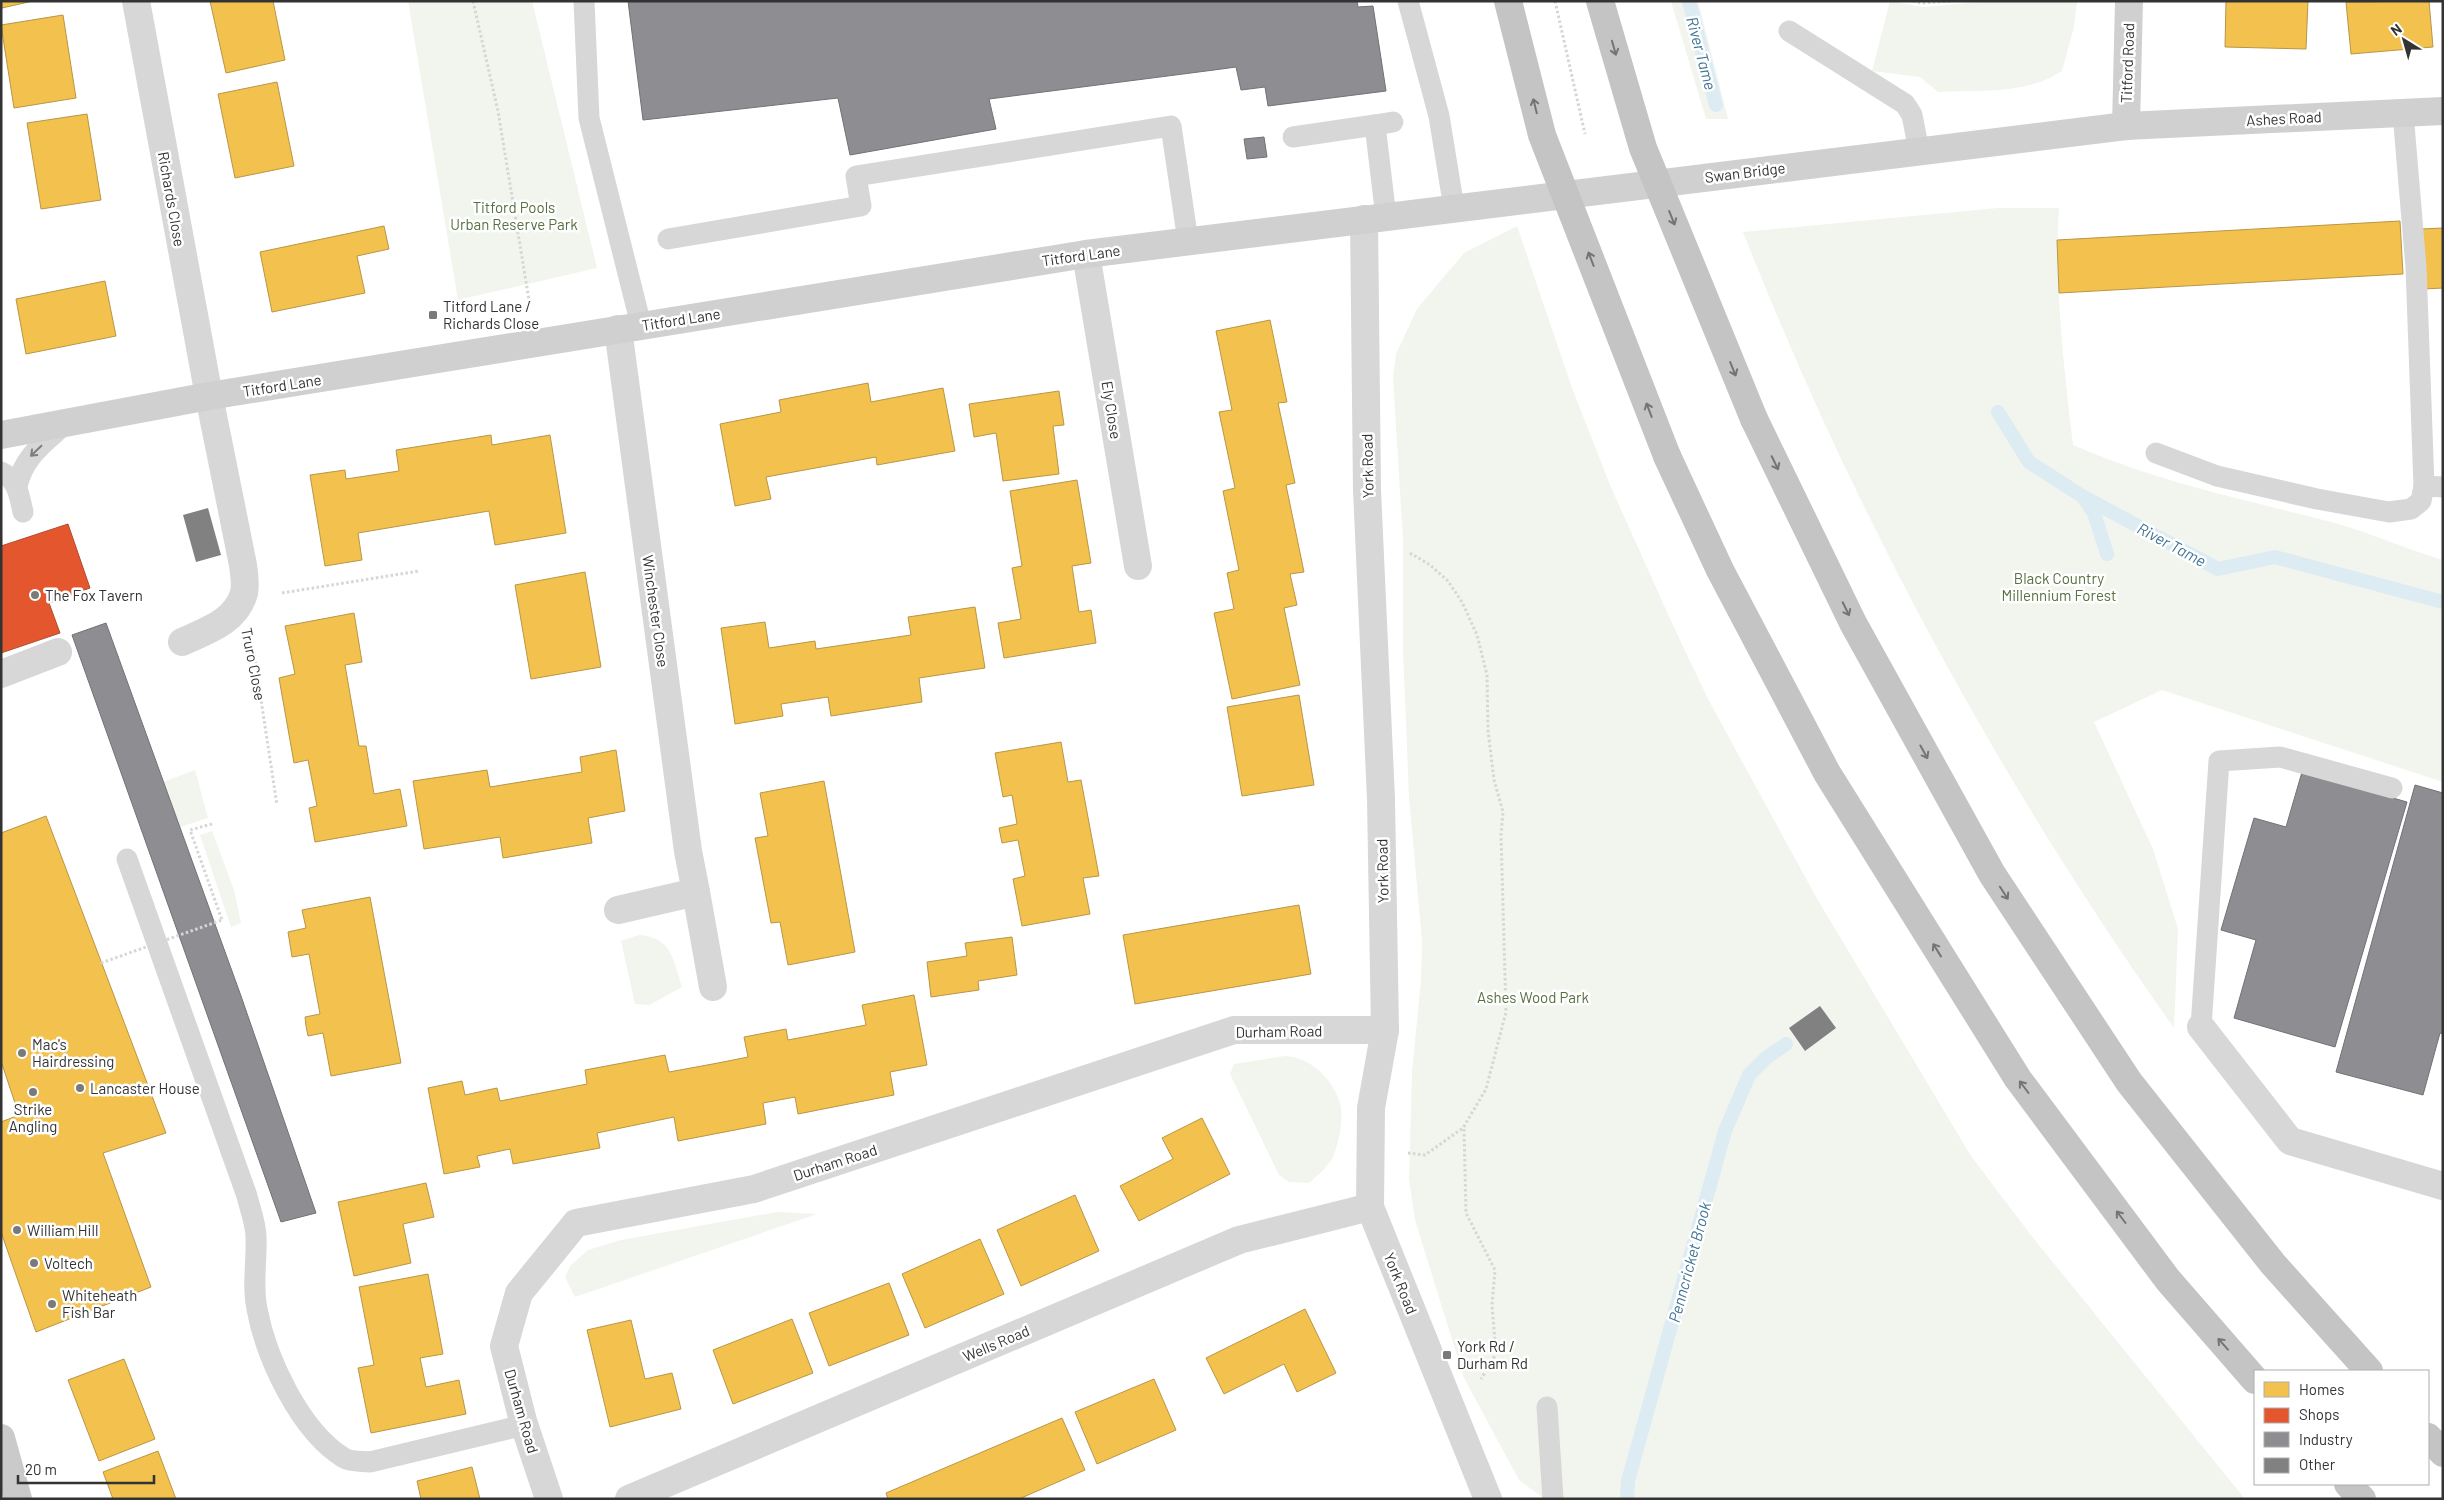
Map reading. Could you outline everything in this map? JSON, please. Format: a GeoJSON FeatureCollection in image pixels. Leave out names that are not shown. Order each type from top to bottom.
{"type":"FeatureCollection","features":[{"type":"Feature","properties":{"kind":"highway"},"geometry":{"type":"LineString","coordinates":[[1508,1],[1542,135],[1667,456],[1720,570],[1826,773],[2012,1070],[2168,1280],[2254,1379]]}},
{"type":"Feature","properties":{"kind":"highway"},"geometry":{"type":"LineString","coordinates":[[1600,1],[1643,148],[1754,419],[1853,624],[1997,882],[2129,1082],[2273,1264],[2368,1370]]}},
{"type":"Feature","properties":{"kind":"highway"},"geometry":{"type":"LineString","coordinates":[[2429,1438],[2443,1453]]}},
{"type":"Feature","properties":{"kind":"highway"},"geometry":{"type":"LineString","coordinates":[[2349,1485],[2362,1499]]}},
{"type":"Feature","properties":{"kind":"main road"},"geometry":{"type":"LineString","coordinates":[[1,1438],[18,1499]]}},
{"type":"Feature","properties":{"kind":"street","name":"Richards Close"},"geometry":{"type":"LineString","coordinates":[[136,1],[209,396]]}},
{"type":"Feature","properties":{"kind":"street","name":"Titford Road"},"geometry":{"type":"LineString","coordinates":[[2126,126],[2129,1]]}},
{"type":"Feature","properties":{"kind":"street","name":"Ashes Road"},"geometry":{"type":"LineString","coordinates":[[2126,126],[2443,111]]}},
{"type":"Feature","properties":{"kind":"street","name":"Swan Bridge"},"geometry":{"type":"LineString","coordinates":[[1375,218],[2126,126]]}},
{"type":"Feature","properties":{"kind":"street","name":"Titford Lane"},"geometry":{"type":"LineString","coordinates":[[1,435],[209,396],[1086,254],[1375,218]]}},
{"type":"Feature","properties":{"kind":"street","name":"York Road"},"geometry":{"type":"LineString","coordinates":[[1375,218],[1367,490],[1380,799],[1385,1030],[1371,1108],[1370,1207],[1488,1499]]}},
{"type":"Feature","properties":{"kind":"street","name":"Ely Close"},"geometry":{"type":"LineString","coordinates":[[1086,254],[1138,566]]}},
{"type":"Feature","properties":{"kind":"street","name":"Winchester Close"},"geometry":{"type":"LineString","coordinates":[[630,327],[688,851],[713,987]]}},
{"type":"Feature","properties":{"kind":"street","name":"Truro Close"},"geometry":{"type":"LineString","coordinates":[[182,642],[218,626],[236,611],[245,591],[243,565],[209,396]]}},
{"type":"Feature","properties":{"kind":"street"},"geometry":{"type":"LineString","coordinates":[[1,674],[58,652]]}},
{"type":"Feature","properties":{"kind":"street"},"geometry":{"type":"LineString","coordinates":[[618,910],[696,892]]}},
{"type":"Feature","properties":{"kind":"street"},"geometry":{"type":"LineString","coordinates":[[2201,1026],[2290,1141],[2443,1186]]}},
{"type":"Feature","properties":{"kind":"street","name":"Durham Road"},"geometry":{"type":"LineString","coordinates":[[549,1499],[524,1425],[504,1346],[519,1293],[576,1223],[754,1190],[1234,1030],[1385,1030]]}},
{"type":"Feature","properties":{"kind":"street","name":"Wells Road"},"geometry":{"type":"LineString","coordinates":[[629,1499],[1238,1240],[1370,1207]]}},
{"type":"Feature","properties":{"kind":"lane"},"geometry":{"type":"LineString","coordinates":[[584,1],[590,118],[630,327]]}},
{"type":"Feature","properties":{"kind":"lane"},"geometry":{"type":"LineString","coordinates":[[1408,1],[1439,116],[1454,208]]}},
{"type":"Feature","properties":{"kind":"lane"},"geometry":{"type":"LineString","coordinates":[[1789,31],[1905,104],[1912,115],[1919,151]]}},
{"type":"Feature","properties":{"kind":"lane"},"geometry":{"type":"LineString","coordinates":[[2156,453],[2217,476],[2389,512],[2411,509],[2421,501],[2433,486],[2403,113]]}},
{"type":"Feature","properties":{"kind":"lane"},"geometry":{"type":"LineString","coordinates":[[1293,138],[1384,123],[1375,218]]}},
{"type":"Feature","properties":{"kind":"lane"},"geometry":{"type":"LineString","coordinates":[[668,239],[861,206],[856,176],[1171,126],[1188,241]]}},
{"type":"Feature","properties":{"kind":"lane"},"geometry":{"type":"LineString","coordinates":[[23,512],[9,479],[21,470],[29,458],[66,423]]}},
{"type":"Feature","properties":{"kind":"lane"},"geometry":{"type":"LineString","coordinates":[[2201,1026],[2219,761],[2280,757],[2392,788]]}},
{"type":"Feature","properties":{"kind":"lane"},"geometry":{"type":"LineString","coordinates":[[127,859],[248,1196],[256,1236],[253,1273],[257,1310],[275,1365],[296,1406],[318,1435],[345,1459],[370,1462],[524,1425]]}},
{"type":"Feature","properties":{"kind":"lane"},"geometry":{"type":"LineString","coordinates":[[1548,1408],[1553,1499]]}},
{"type":"Feature","properties":{"kind":"path"},"geometry":{"type":"LineString","coordinates":[[473,1],[498,111],[536,344]]}},
{"type":"Feature","properties":{"kind":"path"},"geometry":{"type":"LineString","coordinates":[[1555,1],[1597,190]]}},
{"type":"Feature","properties":{"kind":"path"},"geometry":{"type":"LineString","coordinates":[[1913,1],[1950,1]]}},
{"type":"Feature","properties":{"kind":"path"},"geometry":{"type":"LineString","coordinates":[[1400,1152],[1424,1155],[1464,1128],[1486,1089],[1506,1012],[1503,812],[1494,780],[1488,730],[1487,675],[1477,635],[1462,602],[1448,581],[1424,561],[1412,554],[1405,554]]}},
{"type":"Feature","properties":{"kind":"path"},"geometry":{"type":"LineString","coordinates":[[281,593],[419,571]]}},
{"type":"Feature","properties":{"kind":"path","name":"Truro Close"},"geometry":{"type":"LineString","coordinates":[[252,644],[277,805]]}},
{"type":"Feature","properties":{"kind":"path"},"geometry":{"type":"LineString","coordinates":[[102,963],[222,920],[190,830],[212,824]]}},
{"type":"Feature","properties":{"kind":"path"},"geometry":{"type":"LineString","coordinates":[[1464,1128],[1466,1213],[1495,1270],[1492,1305],[1496,1354],[1478,1383]]}},
{"type":"Feature","properties":{"kind":"green space","name":"Titford Pools Urban Reserve Park"},"geometry":{"type":"Polygon","coordinates":[[[408,1],[532,1],[597,268],[458,300],[408,1]]]}},
{"type":"Feature","properties":{"kind":"green space"},"geometry":{"type":"Polygon","coordinates":[[[1671,1],[1698,1],[1728,119],[1706,119],[1671,1]]]}},
{"type":"Feature","properties":{"kind":"green space"},"geometry":{"type":"Polygon","coordinates":[[[1890,1],[1922,7],[1993,1],[2077,2],[2074,27],[2062,71],[2048,79],[2018,88],[1938,92],[1920,77],[1872,71],[1890,1]]]}},
{"type":"Feature","properties":{"kind":"green space","name":"Black Country Millennium Forest"},"geometry":{"type":"Polygon","coordinates":[[[1998,208],[2059,208],[2059,296],[2063,357],[2073,445],[2169,480],[2345,526],[2443,560],[2443,782],[2162,690],[2094,722],[2153,849],[2178,929],[2174,1028],[2048,839],[1990,742],[1935,643],[1882,543],[1833,441],[1786,337],[1743,232],[1998,208]]]}},
{"type":"Feature","properties":{"kind":"green space","name":"Ashes Wood Park"},"geometry":{"type":"Polygon","coordinates":[[[1517,226],[1572,388],[1610,485],[1708,699],[1816,897],[1971,1156],[2030,1234],[2245,1499],[1545,1499],[1519,1480],[1464,1378],[1415,1220],[1409,1179],[1412,1072],[1421,980],[1422,941],[1409,797],[1403,650],[1403,539],[1393,378],[1396,354],[1417,309],[1464,253],[1517,226]]]}},
{"type":"Feature","properties":{"kind":"green space"},"geometry":{"type":"Polygon","coordinates":[[[195,770],[208,818],[180,827],[163,782],[195,770]]]}},
{"type":"Feature","properties":{"kind":"green space"},"geometry":{"type":"Polygon","coordinates":[[[212,831],[234,890],[241,923],[231,927],[200,835],[212,831]]]}},
{"type":"Feature","properties":{"kind":"green space"},"geometry":{"type":"Polygon","coordinates":[[[639,935],[658,940],[665,945],[673,959],[682,987],[649,1005],[635,1004],[621,941],[639,935]]]}},
{"type":"Feature","properties":{"kind":"green space"},"geometry":{"type":"Polygon","coordinates":[[[1285,1056],[1294,1057],[1311,1064],[1325,1076],[1331,1084],[1341,1106],[1340,1128],[1333,1157],[1325,1168],[1309,1183],[1289,1182],[1279,1175],[1230,1074],[1234,1064],[1285,1056]]]}},
{"type":"Feature","properties":{"kind":"green space"},"geometry":{"type":"Polygon","coordinates":[[[777,1212],[817,1214],[575,1297],[565,1277],[571,1265],[588,1250],[621,1240],[777,1212]]]}},
{"type":"Feature","properties":{"kind":"building: Homes"},"geometry":{"type":"Polygon","coordinates":[[[1,1],[33,1],[2,8],[1,1]]]}},
{"type":"Feature","properties":{"kind":"building: Homes"},"geometry":{"type":"Polygon","coordinates":[[[210,1],[273,1],[285,60],[226,73],[210,1]]]}},
{"type":"Feature","properties":{"kind":"building: Homes"},"geometry":{"type":"Polygon","coordinates":[[[2226,1],[2308,1],[2306,49],[2225,47],[2226,1]]]}},
{"type":"Feature","properties":{"kind":"building: Homes"},"geometry":{"type":"Polygon","coordinates":[[[2429,1],[2433,47],[2351,54],[2346,2],[2429,1]]]}},
{"type":"Feature","properties":{"kind":"building: Homes"},"geometry":{"type":"Polygon","coordinates":[[[63,15],[76,98],[14,108],[1,25],[63,15]]]}},
{"type":"Feature","properties":{"kind":"building: Homes"},"geometry":{"type":"Polygon","coordinates":[[[277,82],[294,166],[235,178],[218,94],[277,82]]]}},
{"type":"Feature","properties":{"kind":"building: Homes"},"geometry":{"type":"Polygon","coordinates":[[[87,114],[101,200],[41,209],[27,123],[87,114]]]}},
{"type":"Feature","properties":{"kind":"building: Homes"},"geometry":{"type":"Polygon","coordinates":[[[2400,221],[2403,274],[2059,293],[2057,240],[2400,221]]]}},
{"type":"Feature","properties":{"kind":"building: Homes"},"geometry":{"type":"Polygon","coordinates":[[[384,226],[389,249],[357,256],[365,293],[272,312],[260,252],[384,226]]]}},
{"type":"Feature","properties":{"kind":"building: Homes"},"geometry":{"type":"Polygon","coordinates":[[[2443,228],[2443,288],[2424,289],[2421,229],[2443,228]]]}},
{"type":"Feature","properties":{"kind":"building: Homes"},"geometry":{"type":"Polygon","coordinates":[[[105,281],[116,336],[26,354],[16,299],[105,281]]]}},
{"type":"Feature","properties":{"kind":"building: Homes"},"geometry":{"type":"Polygon","coordinates":[[[1270,320],[1287,402],[1278,403],[1295,483],[1286,485],[1304,572],[1290,574],[1297,605],[1284,608],[1300,685],[1232,699],[1214,613],[1234,609],[1227,573],[1239,570],[1223,491],[1235,488],[1219,412],[1232,410],[1216,331],[1270,320]]]}},
{"type":"Feature","properties":{"kind":"building: Homes"},"geometry":{"type":"Polygon","coordinates":[[[868,383],[871,402],[943,388],[955,451],[877,465],[876,457],[766,477],[771,499],[735,506],[720,424],[781,412],[779,400],[868,383]]]}},
{"type":"Feature","properties":{"kind":"building: Homes"},"geometry":{"type":"Polygon","coordinates":[[[1059,391],[1064,425],[1053,426],[1059,474],[1003,481],[996,433],[974,437],[969,404],[1059,391]]]}},
{"type":"Feature","properties":{"kind":"building: Homes"},"geometry":{"type":"Polygon","coordinates":[[[491,435],[492,445],[550,435],[566,533],[495,545],[489,511],[358,533],[362,560],[325,566],[310,475],[345,470],[346,479],[399,471],[396,450],[491,435]]]}},
{"type":"Feature","properties":{"kind":"building: Homes"},"geometry":{"type":"Polygon","coordinates":[[[1077,480],[1091,563],[1072,566],[1079,612],[1091,610],[1096,643],[1004,658],[998,623],[1021,619],[1012,568],[1022,566],[1010,491],[1077,480]]]}},
{"type":"Feature","properties":{"kind":"building: Homes"},"geometry":{"type":"Polygon","coordinates":[[[585,572],[601,667],[531,679],[515,585],[585,572]]]}},
{"type":"Feature","properties":{"kind":"building: Homes"},"geometry":{"type":"Polygon","coordinates":[[[975,607],[985,668],[919,678],[922,702],[831,716],[828,697],[781,704],[783,716],[735,724],[721,628],[765,622],[769,648],[815,641],[816,649],[911,635],[908,617],[975,607]]]}},
{"type":"Feature","properties":{"kind":"building: Homes"},"geometry":{"type":"Polygon","coordinates":[[[354,613],[362,662],[345,665],[359,746],[366,746],[374,794],[400,789],[407,826],[315,842],[309,808],[317,806],[308,760],[294,763],[279,678],[295,674],[285,626],[354,613]]]}},
{"type":"Feature","properties":{"kind":"building: Homes"},"geometry":{"type":"Polygon","coordinates":[[[1299,695],[1314,785],[1242,796],[1227,707],[1299,695]]]}},
{"type":"Feature","properties":{"kind":"building: Homes"},"geometry":{"type":"Polygon","coordinates":[[[1061,742],[1068,782],[1081,780],[1099,876],[1083,878],[1090,914],[1022,926],[1013,879],[1025,876],[1018,840],[1002,843],[999,828],[1017,824],[1012,795],[1003,797],[995,753],[1061,742]]]}},
{"type":"Feature","properties":{"kind":"building: Homes"},"geometry":{"type":"Polygon","coordinates":[[[616,750],[625,811],[588,818],[592,843],[503,858],[500,837],[424,849],[413,781],[487,770],[490,787],[582,772],[580,757],[616,750]]]}},
{"type":"Feature","properties":{"kind":"building: Homes"},"geometry":{"type":"Polygon","coordinates":[[[824,781],[855,952],[788,965],[780,922],[771,923],[755,838],[768,836],[760,793],[824,781]]]}},
{"type":"Feature","properties":{"kind":"building: Homes","name":"Lancaster House"},"geometry":{"type":"Polygon","coordinates":[[[46,816],[166,1133],[103,1153],[151,1287],[36,1332],[1,1232],[1,1122],[19,1115],[1,1061],[1,833],[46,816]]]}},
{"type":"Feature","properties":{"kind":"building: Homes"},"geometry":{"type":"Polygon","coordinates":[[[370,897],[401,1063],[331,1076],[323,1033],[308,1036],[306,1026],[305,1017],[320,1014],[309,954],[292,957],[288,932],[306,928],[302,910],[370,897]]]}},
{"type":"Feature","properties":{"kind":"building: Homes"},"geometry":{"type":"Polygon","coordinates":[[[1299,905],[1311,974],[1135,1004],[1123,935],[1299,905]]]}},
{"type":"Feature","properties":{"kind":"building: Homes"},"geometry":{"type":"Polygon","coordinates":[[[1012,937],[1017,975],[978,981],[979,990],[931,997],[927,962],[967,956],[965,943],[1012,937]]]}},
{"type":"Feature","properties":{"kind":"building: Homes"},"geometry":{"type":"Polygon","coordinates":[[[914,995],[927,1065],[890,1072],[894,1095],[798,1114],[795,1097],[763,1103],[766,1124],[678,1141],[674,1117],[597,1133],[600,1148],[513,1164],[510,1149],[477,1156],[480,1167],[444,1174],[428,1088],[462,1081],[465,1095],[497,1088],[500,1101],[587,1084],[585,1070],[665,1055],[669,1072],[718,1063],[748,1057],[744,1037],[786,1029],[788,1040],[866,1025],[862,1005],[914,995]]]}},
{"type":"Feature","properties":{"kind":"building: Homes"},"geometry":{"type":"Polygon","coordinates":[[[1202,1118],[1230,1174],[1139,1221],[1120,1186],[1173,1159],[1162,1138],[1202,1118]]]}},
{"type":"Feature","properties":{"kind":"building: Homes"},"geometry":{"type":"Polygon","coordinates":[[[426,1183],[434,1217],[403,1224],[411,1263],[354,1276],[338,1202],[426,1183]]]}},
{"type":"Feature","properties":{"kind":"building: Homes"},"geometry":{"type":"Polygon","coordinates":[[[1075,1195],[1099,1251],[1021,1286],[997,1230],[1075,1195]]]}},
{"type":"Feature","properties":{"kind":"building: Homes"},"geometry":{"type":"Polygon","coordinates":[[[980,1239],[1004,1294],[925,1328],[902,1274],[980,1239]]]}},
{"type":"Feature","properties":{"kind":"building: Homes"},"geometry":{"type":"Polygon","coordinates":[[[428,1274],[443,1354],[420,1358],[426,1387],[459,1380],[466,1414],[371,1433],[358,1368],[374,1365],[359,1287],[428,1274]]]}},
{"type":"Feature","properties":{"kind":"building: Homes"},"geometry":{"type":"Polygon","coordinates":[[[889,1283],[909,1335],[829,1366],[809,1313],[889,1283]]]}},
{"type":"Feature","properties":{"kind":"building: Homes"},"geometry":{"type":"Polygon","coordinates":[[[1305,1309],[1336,1373],[1297,1392],[1284,1364],[1224,1394],[1206,1358],[1305,1309]]]}},
{"type":"Feature","properties":{"kind":"building: Homes"},"geometry":{"type":"Polygon","coordinates":[[[792,1319],[813,1373],[733,1404],[713,1350],[792,1319]]]}},
{"type":"Feature","properties":{"kind":"building: Homes"},"geometry":{"type":"Polygon","coordinates":[[[631,1320],[645,1379],[672,1373],[681,1409],[610,1427],[587,1330],[631,1320]]]}},
{"type":"Feature","properties":{"kind":"building: Homes"},"geometry":{"type":"Polygon","coordinates":[[[124,1359],[155,1439],[99,1461],[68,1380],[124,1359]]]}},
{"type":"Feature","properties":{"kind":"building: Homes"},"geometry":{"type":"Polygon","coordinates":[[[1154,1379],[1176,1430],[1097,1464],[1075,1412],[1154,1379]]]}},
{"type":"Feature","properties":{"kind":"building: Homes"},"geometry":{"type":"Polygon","coordinates":[[[1062,1418],[1085,1470],[1019,1499],[888,1499],[886,1493],[1062,1418]]]}},
{"type":"Feature","properties":{"kind":"building: Homes"},"geometry":{"type":"Polygon","coordinates":[[[158,1451],[176,1499],[113,1499],[103,1472],[158,1451]]]}},
{"type":"Feature","properties":{"kind":"building: Homes"},"geometry":{"type":"Polygon","coordinates":[[[472,1467],[480,1499],[421,1499],[417,1481],[472,1467]]]}},
{"type":"Feature","properties":{"kind":"building: Shops","name":"The Fox Tavern"},"geometry":{"type":"Polygon","coordinates":[[[68,524],[90,588],[49,603],[60,633],[1,653],[1,546],[68,524]]]}},
{"type":"Feature","properties":{"kind":"building: Industry"},"geometry":{"type":"Polygon","coordinates":[[[628,1],[1357,1],[1358,7],[1373,6],[1386,91],[1268,106],[1265,87],[1241,90],[1236,67],[989,99],[996,129],[850,155],[838,98],[643,120],[628,1]]]}},
{"type":"Feature","properties":{"kind":"building: Industry"},"geometry":{"type":"Polygon","coordinates":[[[1264,137],[1267,157],[1247,159],[1244,139],[1264,137]]]}},
{"type":"Feature","properties":{"kind":"building: Industry"},"geometry":{"type":"Polygon","coordinates":[[[106,623],[241,996],[316,1213],[281,1222],[72,635],[106,623]]]}},
{"type":"Feature","properties":{"kind":"building: Industry"},"geometry":{"type":"Polygon","coordinates":[[[2302,772],[2407,802],[2335,1047],[2234,1018],[2256,940],[2221,930],[2254,818],[2286,827],[2302,772]]]}},
{"type":"Feature","properties":{"kind":"building: Industry"},"geometry":{"type":"Polygon","coordinates":[[[2415,785],[2443,793],[2443,1034],[2440,1033],[2423,1095],[2336,1072],[2415,785]]]}},
{"type":"Feature","properties":{"kind":"building: Other"},"geometry":{"type":"Polygon","coordinates":[[[208,508],[221,555],[196,562],[183,515],[208,508]]]}},
{"type":"Feature","properties":{"kind":"building: Other"},"geometry":{"type":"Polygon","coordinates":[[[1820,1006],[1836,1028],[1805,1051],[1789,1028],[1820,1006]]]}},
{"type":"Feature","properties":{"kind":"waterway","name":"River Tame"},"geometry":{"type":"LineString","coordinates":[[1689,1],[1716,105]]}},
{"type":"Feature","properties":{"kind":"waterway","name":"River Tame"},"geometry":{"type":"LineString","coordinates":[[1998,412],[2029,462],[2082,496],[2218,569],[2275,557],[2443,602]]}},
{"type":"Feature","properties":{"kind":"waterway","name":"Penncricket Brook"},"geometry":{"type":"LineString","coordinates":[[2084,498],[2094,513],[2107,554]]}},
{"type":"Feature","properties":{"kind":"waterway","name":"Penncricket Brook"},"geometry":{"type":"LineString","coordinates":[[1627,1499],[1628,1481],[1725,1131],[1749,1075],[1766,1058],[1786,1044]]}},
{"type":"Feature","properties":{"kind":"place","name":"Titford Lane / Richards Close"},"geometry":{"type":"Point","coordinates":[433,315]}},
{"type":"Feature","properties":{"kind":"place","name":"The Fox Tavern"},"geometry":{"type":"Point","coordinates":[35,595]}},
{"type":"Feature","properties":{"kind":"place","name":"Mac's Hairdressing"},"geometry":{"type":"Point","coordinates":[22,1053]}},
{"type":"Feature","properties":{"kind":"place","name":"Lancaster House"},"geometry":{"type":"Point","coordinates":[80,1088]}},
{"type":"Feature","properties":{"kind":"place","name":"Strike Angling"},"geometry":{"type":"Point","coordinates":[33,1092]}},
{"type":"Feature","properties":{"kind":"place","name":"William Hill"},"geometry":{"type":"Point","coordinates":[17,1230]}},
{"type":"Feature","properties":{"kind":"place","name":"Voltech"},"geometry":{"type":"Point","coordinates":[34,1263]}},
{"type":"Feature","properties":{"kind":"place","name":"Whiteheath Fish Bar"},"geometry":{"type":"Point","coordinates":[52,1304]}},
{"type":"Feature","properties":{"kind":"place","name":"York Rd / Durham Rd"},"geometry":{"type":"Point","coordinates":[1447,1355]}}]}
